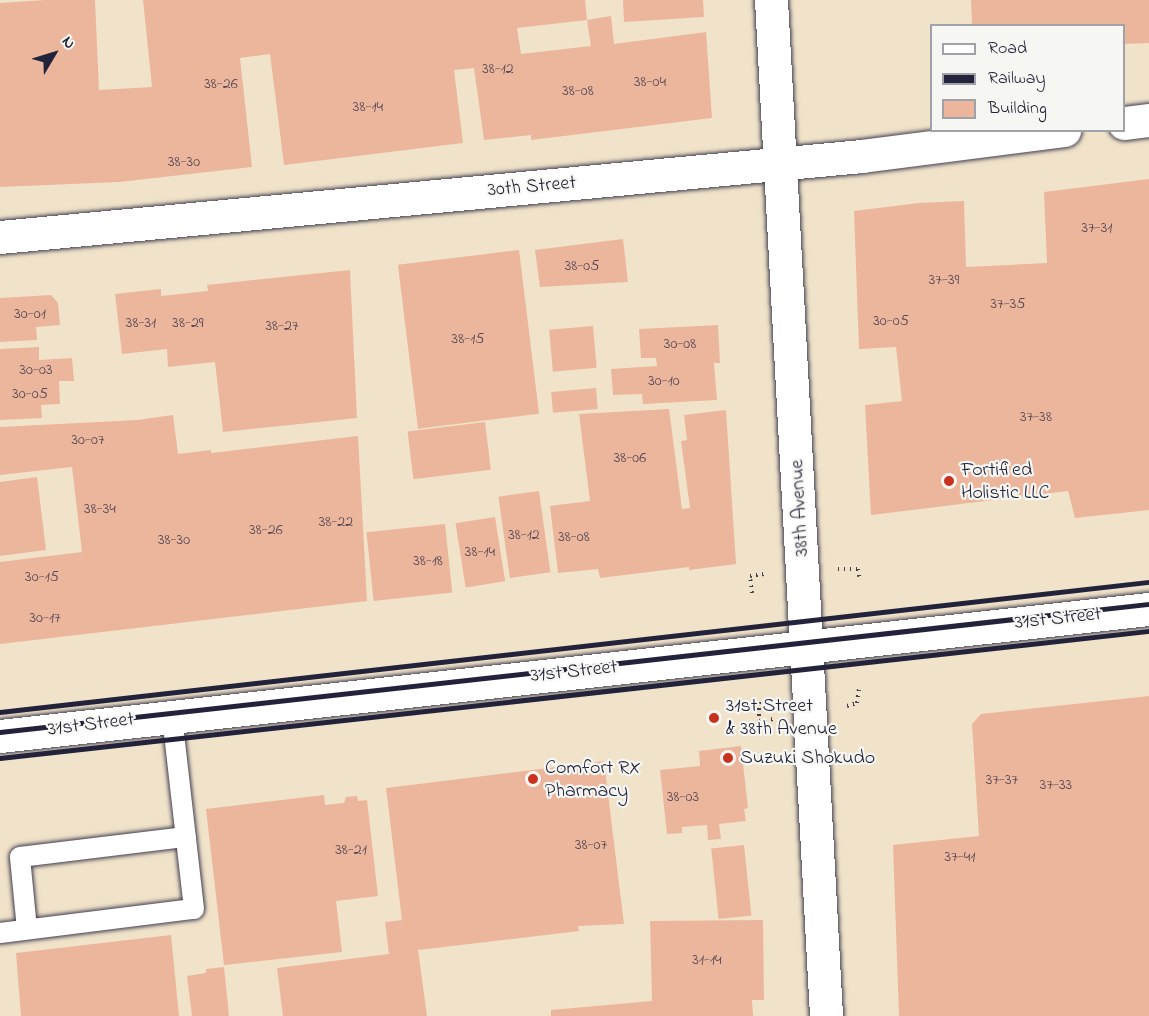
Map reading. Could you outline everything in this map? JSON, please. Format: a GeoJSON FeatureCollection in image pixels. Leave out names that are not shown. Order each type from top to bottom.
{"type":"FeatureCollection","features":[{"type":"Feature","properties":{"kind":"street","name":"38th Avenue"},"geometry":{"type":"LineString","coordinates":[[771,0],[808,646],[826,1016]]}},
{"type":"Feature","properties":{"kind":"street"},"geometry":{"type":"LineString","coordinates":[[1125,123],[1149,120]]}},
{"type":"Feature","properties":{"kind":"street","name":"30th Street"},"geometry":{"type":"LineString","coordinates":[[0,237],[861,156],[1048,132]]}},
{"type":"Feature","properties":{"kind":"street","name":"31st Street"},"geometry":{"type":"LineString","coordinates":[[0,736],[1149,609]]}},
{"type":"Feature","properties":{"kind":"lane"},"geometry":{"type":"LineString","coordinates":[[0,933],[194,909],[172,716]]}},
{"type":"Feature","properties":{"kind":"lane"},"geometry":{"type":"LineString","coordinates":[[27,929],[20,857],[186,837]]}},
{"type":"Feature","properties":{"kind":"path"},"geometry":{"type":"LineString","coordinates":[[837,569],[858,569],[860,580]]}},
{"type":"Feature","properties":{"kind":"path"},"geometry":{"type":"LineString","coordinates":[[752,593],[750,576],[768,574]]}},
{"type":"Feature","properties":{"kind":"path"},"geometry":{"type":"LineString","coordinates":[[847,706],[857,704],[859,689]]}},
{"type":"Feature","properties":{"kind":"path"},"geometry":{"type":"LineString","coordinates":[[759,702],[759,721],[778,718]]}},
{"type":"Feature","properties":{"kind":"building"},"geometry":{"type":"Polygon","coordinates":[[[95,0],[99,90],[152,87],[143,0],[585,0],[587,20],[611,16],[614,44],[706,32],[712,118],[531,140],[531,135],[484,140],[474,68],[454,70],[463,143],[284,165],[270,54],[240,58],[252,167],[119,182],[0,187],[0,3],[95,0]],[[587,20],[517,28],[521,54],[591,46],[587,20]]]}},
{"type":"Feature","properties":{"kind":"building"},"geometry":{"type":"Polygon","coordinates":[[[623,0],[703,0],[704,17],[624,22],[623,0]]]}},
{"type":"Feature","properties":{"kind":"building"},"geometry":{"type":"Polygon","coordinates":[[[971,0],[1149,0],[1149,43],[1125,44],[1125,24],[972,24],[971,0]]]}},
{"type":"Feature","properties":{"kind":"building"},"geometry":{"type":"Polygon","coordinates":[[[1149,179],[1149,510],[1075,518],[1068,491],[871,515],[865,405],[902,401],[896,347],[859,349],[854,211],[919,203],[964,201],[966,267],[1047,263],[1044,192],[1149,179]]]}},
{"type":"Feature","properties":{"kind":"building"},"geometry":{"type":"Polygon","coordinates":[[[623,239],[628,282],[540,287],[535,250],[623,239]]]}},
{"type":"Feature","properties":{"kind":"building"},"geometry":{"type":"Polygon","coordinates":[[[519,250],[539,414],[418,429],[398,265],[519,250]]]}},
{"type":"Feature","properties":{"kind":"building"},"geometry":{"type":"Polygon","coordinates":[[[350,270],[357,418],[223,432],[215,362],[168,367],[167,349],[122,354],[115,294],[161,289],[161,296],[208,291],[207,285],[350,270]]]}},
{"type":"Feature","properties":{"kind":"building"},"geometry":{"type":"Polygon","coordinates":[[[51,295],[58,303],[60,325],[36,327],[37,340],[0,342],[0,298],[51,295]]]}},
{"type":"Feature","properties":{"kind":"building"},"geometry":{"type":"Polygon","coordinates":[[[718,325],[720,363],[714,363],[717,400],[643,404],[642,394],[613,395],[611,369],[657,366],[656,358],[641,358],[639,329],[718,325]]]}},
{"type":"Feature","properties":{"kind":"building"},"geometry":{"type":"Polygon","coordinates":[[[593,326],[597,368],[553,372],[549,330],[593,326]]]}},
{"type":"Feature","properties":{"kind":"building"},"geometry":{"type":"Polygon","coordinates":[[[39,347],[39,360],[72,358],[74,381],[59,381],[60,404],[41,405],[42,418],[0,420],[0,349],[39,347]]]}},
{"type":"Feature","properties":{"kind":"building"},"geometry":{"type":"Polygon","coordinates":[[[596,388],[598,409],[553,413],[551,392],[596,388]]]}},
{"type":"Feature","properties":{"kind":"building"},"geometry":{"type":"Polygon","coordinates":[[[669,409],[682,509],[690,508],[681,441],[687,440],[684,415],[726,410],[736,564],[689,570],[689,567],[600,578],[598,569],[558,573],[550,506],[590,501],[579,414],[669,409]]]}},
{"type":"Feature","properties":{"kind":"building"},"geometry":{"type":"Polygon","coordinates":[[[173,415],[178,454],[211,450],[211,453],[358,436],[367,601],[0,644],[0,562],[82,552],[72,467],[0,475],[0,427],[137,420],[173,415]]]}},
{"type":"Feature","properties":{"kind":"building"},"geometry":{"type":"Polygon","coordinates":[[[485,422],[491,470],[413,479],[408,432],[485,422]]]}},
{"type":"Feature","properties":{"kind":"building"},"geometry":{"type":"Polygon","coordinates":[[[37,477],[46,550],[0,556],[0,482],[37,477]]]}},
{"type":"Feature","properties":{"kind":"building"},"geometry":{"type":"Polygon","coordinates":[[[539,491],[550,572],[510,578],[498,497],[539,491]]]}},
{"type":"Feature","properties":{"kind":"building"},"geometry":{"type":"Polygon","coordinates":[[[495,517],[505,581],[466,587],[455,523],[495,517]]]}},
{"type":"Feature","properties":{"kind":"building"},"geometry":{"type":"Polygon","coordinates":[[[445,524],[452,593],[374,601],[366,532],[445,524]]]}},
{"type":"Feature","properties":{"kind":"building"},"geometry":{"type":"Polygon","coordinates":[[[1149,696],[1149,1016],[899,1016],[893,845],[979,836],[972,724],[981,714],[1149,696]]]}},
{"type":"Feature","properties":{"kind":"building"},"geometry":{"type":"Polygon","coordinates":[[[741,746],[748,808],[744,809],[746,821],[719,824],[721,839],[708,840],[707,825],[682,827],[682,833],[667,834],[660,770],[700,766],[699,751],[741,746]]]}},
{"type":"Feature","properties":{"kind":"building"},"geometry":{"type":"Polygon","coordinates":[[[604,761],[624,924],[578,926],[579,931],[418,950],[427,1016],[283,1016],[277,968],[389,954],[385,922],[402,920],[386,788],[604,761]]]}},
{"type":"Feature","properties":{"kind":"building"},"geometry":{"type":"Polygon","coordinates":[[[324,795],[325,805],[344,803],[346,797],[357,796],[358,801],[367,800],[378,896],[336,901],[342,952],[224,965],[206,809],[324,795]]]}},
{"type":"Feature","properties":{"kind":"building"},"geometry":{"type":"Polygon","coordinates":[[[744,845],[751,916],[719,919],[711,848],[744,845]]]}},
{"type":"Feature","properties":{"kind":"building"},"geometry":{"type":"Polygon","coordinates":[[[763,920],[764,1000],[752,1000],[753,1016],[551,1016],[551,1010],[652,1001],[650,921],[763,920]]]}},
{"type":"Feature","properties":{"kind":"building"},"geometry":{"type":"Polygon","coordinates":[[[171,935],[179,1016],[21,1016],[16,953],[171,935]]]}},
{"type":"Feature","properties":{"kind":"building"},"geometry":{"type":"Polygon","coordinates":[[[224,967],[229,1016],[192,1016],[187,976],[206,973],[206,969],[224,967]]]}},
{"type":"Feature","properties":{"kind":"railway"},"geometry":{"type":"LineString","coordinates":[[0,712],[1149,582]]}},
{"type":"Feature","properties":{"kind":"railway"},"geometry":{"type":"LineString","coordinates":[[0,732],[1149,604]]}},
{"type":"Feature","properties":{"kind":"railway"},"geometry":{"type":"LineString","coordinates":[[0,758],[1149,631]]}},
{"type":"Feature","properties":{"kind":"place","name":"Fortified Holistic LLC"},"geometry":{"type":"Point","coordinates":[949,481]}},
{"type":"Feature","properties":{"kind":"place","name":"31st Street & 38th Avenue"},"geometry":{"type":"Point","coordinates":[714,718]}},
{"type":"Feature","properties":{"kind":"place","name":"Suzuki Shokudo"},"geometry":{"type":"Point","coordinates":[728,758]}},
{"type":"Feature","properties":{"kind":"place","name":"Comfort RX Pharmacy"},"geometry":{"type":"Point","coordinates":[533,779]}}]}
